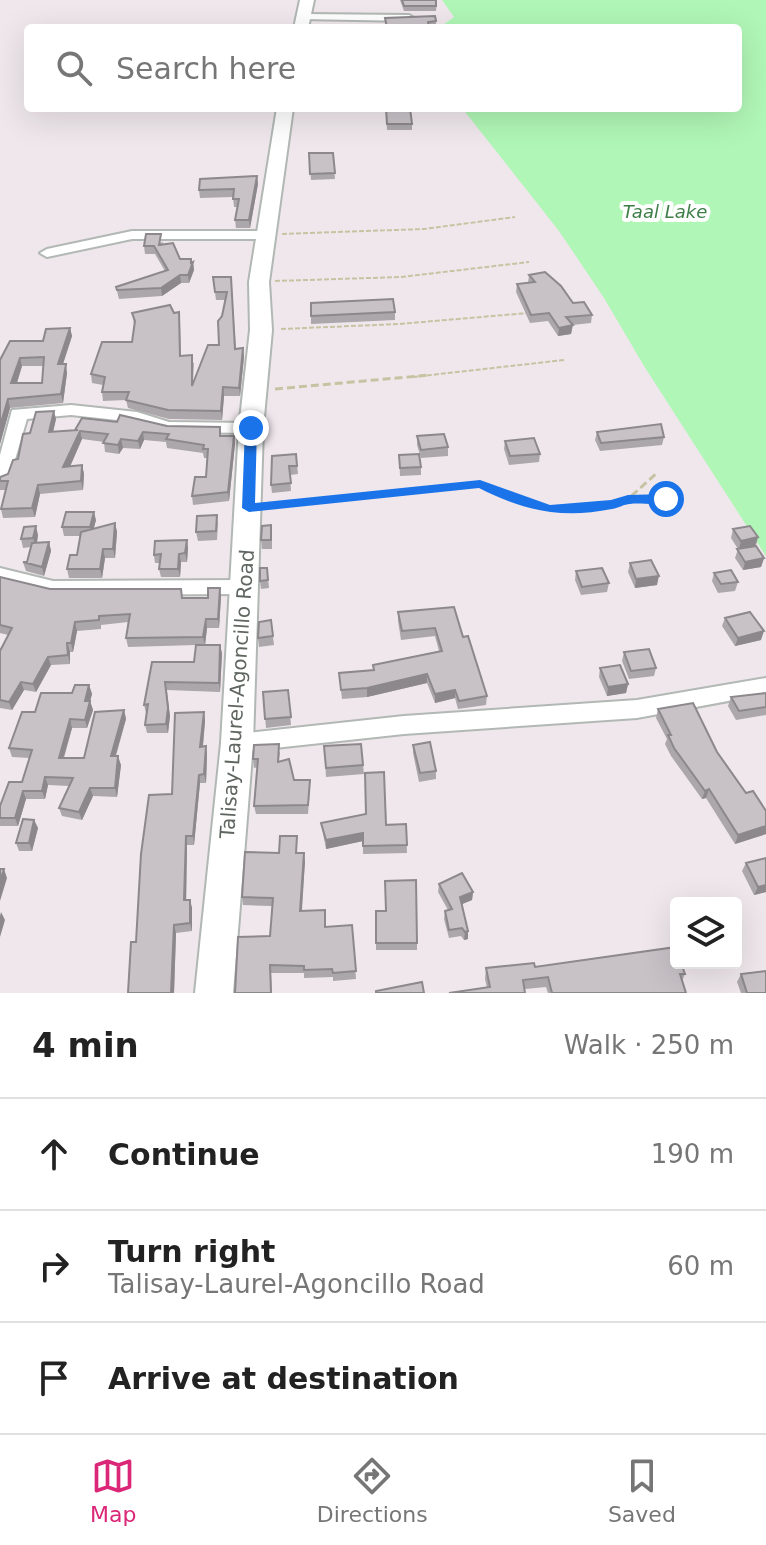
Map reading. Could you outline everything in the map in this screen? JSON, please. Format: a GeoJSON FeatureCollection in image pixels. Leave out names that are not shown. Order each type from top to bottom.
{"type":"FeatureCollection","features":[{"type":"Feature","properties":{"kind":"main road"},"geometry":{"type":"LineString","coordinates":[[303,23],[307,0]]}},
{"type":"Feature","properties":{"kind":"main road","name":"Talisay-Laurel-Agoncillo Road"},"geometry":{"type":"LineString","coordinates":[[214,993],[237,743],[251,428],[261,330],[259,282],[284,112]]}},
{"type":"Feature","properties":{"kind":"street"},"geometry":{"type":"LineString","coordinates":[[303,23],[418,18]]}},
{"type":"Feature","properties":{"kind":"street"},"geometry":{"type":"LineString","coordinates":[[47,253],[132,235],[266,235]]}},
{"type":"Feature","properties":{"kind":"street"},"geometry":{"type":"LineString","coordinates":[[9,414],[71,410],[137,417],[168,427],[251,428]]}},
{"type":"Feature","properties":{"kind":"street"},"geometry":{"type":"LineString","coordinates":[[0,480],[19,424],[9,414]]}},
{"type":"Feature","properties":{"kind":"street"},"geometry":{"type":"LineString","coordinates":[[0,575],[53,588],[245,587]]}},
{"type":"Feature","properties":{"kind":"street"},"geometry":{"type":"LineString","coordinates":[[237,743],[404,725],[637,709],[766,686]]}},
{"type":"Feature","properties":{"kind":"path"},"geometry":{"type":"LineString","coordinates":[[266,235],[424,229],[515,217]]}},
{"type":"Feature","properties":{"kind":"path"},"geometry":{"type":"LineString","coordinates":[[259,282],[401,277],[529,262]]}},
{"type":"Feature","properties":{"kind":"path"},"geometry":{"type":"LineString","coordinates":[[261,330],[399,324],[492,314],[534,313]]}},
{"type":"Feature","properties":{"kind":"path"},"geometry":{"type":"LineString","coordinates":[[255,390],[358,383],[564,360]]}},
{"type":"Feature","properties":{"kind":"path"},"geometry":{"type":"LineString","coordinates":[[628,499],[658,472]]}},
{"type":"Feature","properties":{"kind":"path"},"geometry":{"type":"LineString","coordinates":[[249,508],[480,484],[505,496],[550,510],[612,505],[628,499],[675,498]]}},
{"type":"Feature","properties":{"kind":"water","name":"Taal Lake"},"geometry":{"type":"Polygon","coordinates":[[[442,0],[766,0],[766,556],[559,231],[465,112],[742,112],[742,24],[444,24],[454,17],[442,0]]]}},
{"type":"Feature","properties":{"kind":"building"},"geometry":{"type":"Polygon","coordinates":[[[402,0],[436,0],[436,6],[404,6],[402,0]]]}},
{"type":"Feature","properties":{"kind":"building"},"geometry":{"type":"Polygon","coordinates":[[[435,16],[436,21],[428,24],[386,24],[385,18],[435,16]]]}},
{"type":"Feature","properties":{"kind":"building"},"geometry":{"type":"Polygon","coordinates":[[[386,112],[410,112],[412,124],[387,124],[386,112]]]}},
{"type":"Feature","properties":{"kind":"building"},"geometry":{"type":"Polygon","coordinates":[[[309,153],[333,153],[335,173],[310,174],[309,153]]]}},
{"type":"Feature","properties":{"kind":"building"},"geometry":{"type":"Polygon","coordinates":[[[257,176],[249,220],[235,220],[239,199],[233,199],[234,189],[199,190],[200,179],[257,176]]]}},
{"type":"Feature","properties":{"kind":"building"},"geometry":{"type":"Polygon","coordinates":[[[146,234],[161,234],[159,245],[173,243],[180,259],[191,259],[193,262],[188,275],[180,275],[161,288],[117,290],[116,287],[168,270],[154,246],[144,246],[146,234]]]}},
{"type":"Feature","properties":{"kind":"building"},"geometry":{"type":"Polygon","coordinates":[[[545,272],[561,286],[573,303],[584,302],[592,315],[566,317],[573,325],[559,328],[549,313],[531,315],[517,284],[535,282],[529,275],[545,272]]]}},
{"type":"Feature","properties":{"kind":"building"},"geometry":{"type":"Polygon","coordinates":[[[213,277],[231,277],[235,349],[243,348],[239,388],[223,387],[221,411],[168,410],[126,400],[129,392],[102,392],[105,377],[91,374],[102,342],[132,342],[135,321],[132,313],[170,305],[174,313],[179,312],[180,356],[192,355],[192,386],[208,345],[219,345],[218,321],[227,292],[215,292],[213,277]]]}},
{"type":"Feature","properties":{"kind":"building"},"geometry":{"type":"Polygon","coordinates":[[[393,299],[395,312],[311,316],[311,303],[393,299]]]}},
{"type":"Feature","properties":{"kind":"building"},"geometry":{"type":"Polygon","coordinates":[[[70,328],[58,364],[66,364],[61,394],[8,399],[0,426],[0,360],[10,341],[43,341],[46,329],[70,328]],[[44,357],[20,358],[11,383],[42,383],[44,357]]]}},
{"type":"Feature","properties":{"kind":"building"},"geometry":{"type":"Polygon","coordinates":[[[54,411],[49,432],[78,430],[75,430],[82,418],[117,422],[120,415],[167,426],[220,427],[220,436],[234,436],[228,492],[192,496],[195,477],[206,477],[208,449],[203,449],[204,445],[166,439],[169,434],[143,432],[138,441],[121,439],[118,445],[103,443],[108,434],[80,431],[63,467],[82,465],[81,481],[38,485],[32,508],[1,509],[8,481],[0,481],[0,477],[8,474],[13,460],[18,459],[23,434],[30,433],[36,412],[54,411]]]}},
{"type":"Feature","properties":{"kind":"building"},"geometry":{"type":"Polygon","coordinates":[[[661,424],[664,437],[601,443],[597,432],[661,424]]]}},
{"type":"Feature","properties":{"kind":"building"},"geometry":{"type":"Polygon","coordinates":[[[444,434],[448,447],[421,450],[417,436],[444,434]]]}},
{"type":"Feature","properties":{"kind":"building"},"geometry":{"type":"Polygon","coordinates":[[[534,438],[540,454],[510,456],[505,441],[534,438]]]}},
{"type":"Feature","properties":{"kind":"building"},"geometry":{"type":"Polygon","coordinates":[[[296,454],[297,466],[289,466],[291,483],[271,485],[272,456],[296,454]]]}},
{"type":"Feature","properties":{"kind":"building"},"geometry":{"type":"Polygon","coordinates":[[[419,454],[421,467],[400,468],[399,455],[419,454]]]}},
{"type":"Feature","properties":{"kind":"building"},"geometry":{"type":"Polygon","coordinates":[[[66,512],[94,512],[90,527],[62,527],[66,512]]]}},
{"type":"Feature","properties":{"kind":"building"},"geometry":{"type":"Polygon","coordinates":[[[217,515],[216,531],[196,532],[197,516],[217,515]]]}},
{"type":"Feature","properties":{"kind":"building"},"geometry":{"type":"Polygon","coordinates":[[[115,523],[113,549],[103,549],[100,569],[67,569],[70,555],[77,555],[81,532],[115,523]]]}},
{"type":"Feature","properties":{"kind":"building"},"geometry":{"type":"Polygon","coordinates":[[[271,525],[271,540],[261,540],[262,526],[271,525]]]}},
{"type":"Feature","properties":{"kind":"building"},"geometry":{"type":"Polygon","coordinates":[[[36,526],[33,538],[21,539],[24,527],[36,526]]]}},
{"type":"Feature","properties":{"kind":"building"},"geometry":{"type":"Polygon","coordinates":[[[750,526],[758,537],[741,541],[733,529],[750,526]]]}},
{"type":"Feature","properties":{"kind":"building"},"geometry":{"type":"Polygon","coordinates":[[[187,540],[185,553],[179,554],[178,569],[159,569],[161,554],[154,555],[155,541],[187,540]]]}},
{"type":"Feature","properties":{"kind":"building"},"geometry":{"type":"Polygon","coordinates":[[[49,542],[42,567],[23,562],[27,562],[32,543],[49,542]]]}},
{"type":"Feature","properties":{"kind":"building"},"geometry":{"type":"Polygon","coordinates":[[[756,546],[764,558],[745,562],[737,549],[756,546]]]}},
{"type":"Feature","properties":{"kind":"building"},"geometry":{"type":"Polygon","coordinates":[[[651,560],[659,576],[636,579],[630,563],[651,560]]]}},
{"type":"Feature","properties":{"kind":"building"},"geometry":{"type":"Polygon","coordinates":[[[260,568],[267,568],[268,580],[260,581],[260,568]]]}},
{"type":"Feature","properties":{"kind":"building"},"geometry":{"type":"Polygon","coordinates":[[[602,568],[609,583],[582,587],[576,571],[602,568]]]}},
{"type":"Feature","properties":{"kind":"building"},"geometry":{"type":"Polygon","coordinates":[[[731,570],[738,582],[721,584],[714,573],[731,570]]]}},
{"type":"Feature","properties":{"kind":"building"},"geometry":{"type":"Polygon","coordinates":[[[0,577],[50,589],[181,589],[182,598],[208,598],[208,588],[220,588],[218,619],[206,619],[203,637],[126,638],[130,614],[99,616],[99,620],[75,622],[71,643],[67,643],[68,655],[48,657],[33,684],[21,682],[9,702],[0,700],[0,651],[12,628],[0,625],[0,577]]]}},
{"type":"Feature","properties":{"kind":"building"},"geometry":{"type":"Polygon","coordinates":[[[454,607],[463,637],[468,636],[487,696],[459,701],[455,690],[435,694],[427,674],[367,688],[341,690],[339,673],[374,670],[373,665],[442,651],[435,628],[402,631],[398,612],[454,607]]]}},
{"type":"Feature","properties":{"kind":"building"},"geometry":{"type":"Polygon","coordinates":[[[750,612],[764,631],[738,638],[725,618],[750,612]]]}},
{"type":"Feature","properties":{"kind":"building"},"geometry":{"type":"Polygon","coordinates":[[[271,620],[273,636],[258,638],[259,622],[271,620]]]}},
{"type":"Feature","properties":{"kind":"building"},"geometry":{"type":"Polygon","coordinates":[[[196,645],[220,645],[219,683],[165,682],[166,724],[145,725],[148,704],[144,705],[152,662],[194,662],[196,645]]]}},
{"type":"Feature","properties":{"kind":"building"},"geometry":{"type":"Polygon","coordinates":[[[649,649],[656,668],[631,671],[624,652],[649,649]]]}},
{"type":"Feature","properties":{"kind":"building"},"geometry":{"type":"Polygon","coordinates":[[[620,665],[628,684],[608,687],[600,668],[620,665]]]}},
{"type":"Feature","properties":{"kind":"building"},"geometry":{"type":"Polygon","coordinates":[[[75,685],[89,685],[85,701],[90,701],[85,720],[70,719],[59,758],[84,758],[95,712],[124,710],[111,756],[118,756],[115,788],[90,788],[79,812],[59,808],[73,778],[45,777],[42,791],[23,791],[15,818],[0,818],[0,806],[9,782],[22,782],[32,750],[9,748],[22,712],[35,712],[41,693],[72,693],[75,685]]]}},
{"type":"Feature","properties":{"kind":"building"},"geometry":{"type":"Polygon","coordinates":[[[288,690],[291,717],[265,719],[263,692],[288,690]]]}},
{"type":"Feature","properties":{"kind":"building"},"geometry":{"type":"Polygon","coordinates":[[[766,693],[766,707],[739,711],[731,697],[766,693]]]}},
{"type":"Feature","properties":{"kind":"building"},"geometry":{"type":"Polygon","coordinates":[[[693,703],[717,752],[746,793],[753,791],[766,811],[766,826],[738,835],[709,789],[705,791],[674,748],[658,709],[693,703]]]}},
{"type":"Feature","properties":{"kind":"building"},"geometry":{"type":"Polygon","coordinates":[[[204,712],[200,747],[206,746],[204,774],[199,775],[193,836],[186,836],[184,900],[190,900],[190,923],[174,925],[171,993],[128,993],[131,942],[136,942],[141,854],[149,795],[172,794],[175,713],[204,712]]]}},
{"type":"Feature","properties":{"kind":"building"},"geometry":{"type":"Polygon","coordinates":[[[430,742],[436,771],[420,773],[413,745],[430,742]]]}},
{"type":"Feature","properties":{"kind":"building"},"geometry":{"type":"Polygon","coordinates":[[[279,744],[278,762],[289,759],[294,780],[310,780],[308,805],[254,806],[258,759],[253,759],[254,745],[279,744]]]}},
{"type":"Feature","properties":{"kind":"building"},"geometry":{"type":"Polygon","coordinates":[[[361,744],[363,765],[326,768],[324,746],[361,744]]]}},
{"type":"Feature","properties":{"kind":"building"},"geometry":{"type":"Polygon","coordinates":[[[384,772],[386,825],[406,824],[407,845],[363,846],[363,833],[326,840],[321,823],[366,814],[365,773],[384,772]]]}},
{"type":"Feature","properties":{"kind":"building"},"geometry":{"type":"Polygon","coordinates":[[[23,819],[34,820],[29,843],[16,843],[23,819]]]}},
{"type":"Feature","properties":{"kind":"building"},"geometry":{"type":"Polygon","coordinates":[[[280,836],[297,836],[296,853],[304,853],[300,911],[325,910],[325,927],[352,925],[356,971],[333,973],[332,969],[304,970],[304,966],[270,965],[271,993],[235,993],[238,937],[270,936],[273,898],[242,897],[245,852],[279,853],[280,836]]]}},
{"type":"Feature","properties":{"kind":"building"},"geometry":{"type":"Polygon","coordinates":[[[766,858],[766,885],[758,887],[746,863],[766,858]]]}},
{"type":"Feature","properties":{"kind":"building"},"geometry":{"type":"Polygon","coordinates":[[[462,873],[473,892],[460,897],[468,931],[465,932],[462,928],[449,930],[445,911],[452,909],[439,884],[462,873]]]}},
{"type":"Feature","properties":{"kind":"building"},"geometry":{"type":"Polygon","coordinates":[[[416,880],[417,943],[376,943],[376,911],[386,911],[385,881],[416,880]]]}},
{"type":"Feature","properties":{"kind":"building"},"geometry":{"type":"Polygon","coordinates":[[[670,948],[670,969],[683,969],[685,974],[680,974],[686,993],[552,993],[548,977],[523,980],[525,993],[449,993],[490,987],[486,968],[534,963],[535,967],[670,948]]]}},
{"type":"Feature","properties":{"kind":"building"},"geometry":{"type":"Polygon","coordinates":[[[766,971],[766,993],[747,993],[741,974],[766,971]]]}},
{"type":"Feature","properties":{"kind":"building"},"geometry":{"type":"Polygon","coordinates":[[[422,982],[424,993],[376,993],[376,991],[422,982]]]}},
{"type":"Feature","properties":{"kind":"route"},"geometry":{"type":"LineString","coordinates":[[251,428],[249,508],[480,484],[505,496],[550,510],[612,505],[628,499],[666,499]]}}]}
